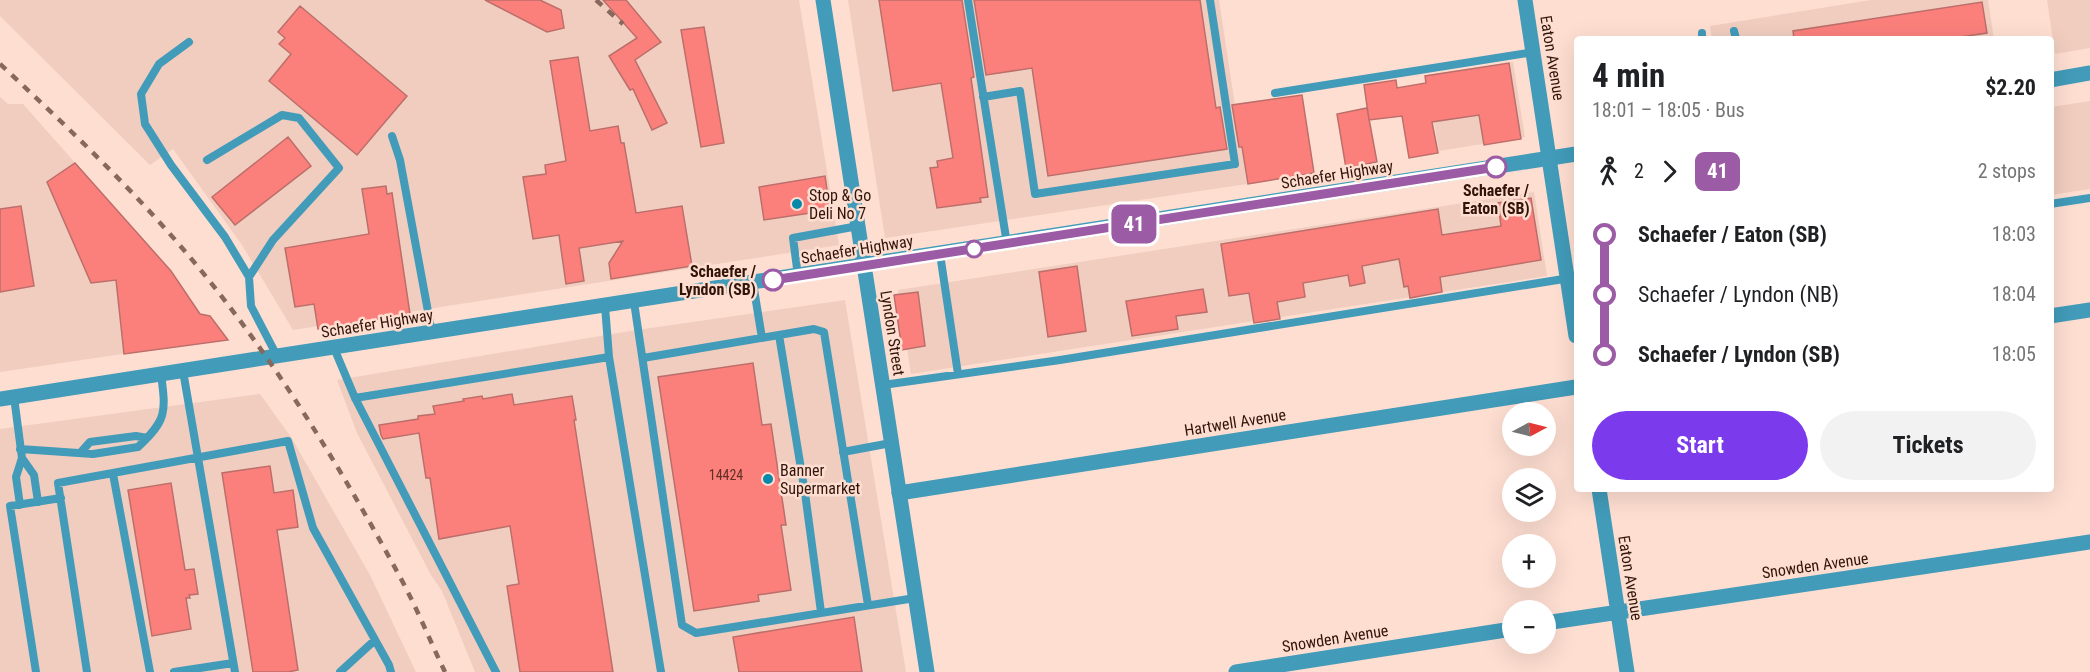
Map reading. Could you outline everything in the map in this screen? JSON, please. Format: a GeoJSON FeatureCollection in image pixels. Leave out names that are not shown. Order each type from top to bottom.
{"type":"FeatureCollection","features":[{"type":"Feature","properties":{"kind":"street","name":"Lyndon Street"},"geometry":{"type":"LineString","coordinates":[[823,0],[927,672]]}},
{"type":"Feature","properties":{"kind":"street","name":"Eaton Avenue"},"geometry":{"type":"LineString","coordinates":[[1525,0],[1572,277],[1574,306]]}},
{"type":"Feature","properties":{"kind":"street"},"geometry":{"type":"LineString","coordinates":[[2054,79],[2090,73]]}},
{"type":"Feature","properties":{"kind":"street","name":"Schaefer Highway"},"geometry":{"type":"LineString","coordinates":[[7,398],[1574,154]]}},
{"type":"Feature","properties":{"kind":"street"},"geometry":{"type":"LineString","coordinates":[[2054,315],[2090,310]]}},
{"type":"Feature","properties":{"kind":"street","name":"Hartwell Avenue"},"geometry":{"type":"LineString","coordinates":[[899,492],[1574,387]]}},
{"type":"Feature","properties":{"kind":"street","name":"Eaton Avenue"},"geometry":{"type":"LineString","coordinates":[[1599,492],[1627,672]]}},
{"type":"Feature","properties":{"kind":"street","name":"Snowden Avenue"},"geometry":{"type":"LineString","coordinates":[[1556,621],[2090,542]]}},
{"type":"Feature","properties":{"kind":"street","name":"Snowden Avenue"},"geometry":{"type":"LineString","coordinates":[[1236,672],[1502,630]]}},
{"type":"Feature","properties":{"kind":"lane"},"geometry":{"type":"LineString","coordinates":[[968,0],[1007,244]]}},
{"type":"Feature","properties":{"kind":"lane"},"geometry":{"type":"LineString","coordinates":[[983,97],[1020,91],[1035,194],[1235,164],[1210,0]]}},
{"type":"Feature","properties":{"kind":"lane"},"geometry":{"type":"LineString","coordinates":[[189,42],[159,64],[141,94],[145,124],[171,165],[225,237],[249,277],[251,306],[277,356]]}},
{"type":"Feature","properties":{"kind":"lane"},"geometry":{"type":"LineString","coordinates":[[1275,93],[1534,52]]}},
{"type":"Feature","properties":{"kind":"lane"},"geometry":{"type":"LineString","coordinates":[[207,160],[282,115],[299,118],[339,168],[273,240],[249,277]]}},
{"type":"Feature","properties":{"kind":"lane"},"geometry":{"type":"LineString","coordinates":[[392,136],[400,160],[432,333]]}},
{"type":"Feature","properties":{"kind":"lane"},"geometry":{"type":"LineString","coordinates":[[2054,203],[2090,198]]}},
{"type":"Feature","properties":{"kind":"lane"},"geometry":{"type":"LineString","coordinates":[[798,276],[793,238],[858,226]]}},
{"type":"Feature","properties":{"kind":"lane"},"geometry":{"type":"LineString","coordinates":[[940,254],[958,374]]}},
{"type":"Feature","properties":{"kind":"lane"},"geometry":{"type":"LineString","coordinates":[[882,385],[1572,277]]}},
{"type":"Feature","properties":{"kind":"lane"},"geometry":{"type":"LineString","coordinates":[[753,283],[762,338]]}},
{"type":"Feature","properties":{"kind":"lane"},"geometry":{"type":"LineString","coordinates":[[634,302],[682,625],[696,633],[915,598]]}},
{"type":"Feature","properties":{"kind":"lane"},"geometry":{"type":"LineString","coordinates":[[605,306],[609,357],[661,672]]}},
{"type":"Feature","properties":{"kind":"lane"},"geometry":{"type":"LineString","coordinates":[[643,358],[814,329],[824,332],[868,605]]}},
{"type":"Feature","properties":{"kind":"lane"},"geometry":{"type":"LineString","coordinates":[[779,335],[805,493],[821,612]]}},
{"type":"Feature","properties":{"kind":"lane"},"geometry":{"type":"LineString","coordinates":[[334,348],[355,398],[496,672]]}},
{"type":"Feature","properties":{"kind":"lane"},"geometry":{"type":"LineString","coordinates":[[355,398],[609,357]]}},
{"type":"Feature","properties":{"kind":"lane"},"geometry":{"type":"LineString","coordinates":[[183,371],[235,672]]}},
{"type":"Feature","properties":{"kind":"lane"},"geometry":{"type":"LineString","coordinates":[[20,449],[93,454],[138,447],[163,417],[165,406],[160,374]]}},
{"type":"Feature","properties":{"kind":"lane"},"geometry":{"type":"LineString","coordinates":[[7,398],[22,458],[34,475],[38,502]]}},
{"type":"Feature","properties":{"kind":"lane"},"geometry":{"type":"LineString","coordinates":[[81,452],[90,442],[136,436],[147,438]]}},
{"type":"Feature","properties":{"kind":"lane"},"geometry":{"type":"LineString","coordinates":[[87,672],[58,483],[288,441],[313,528],[391,672]]}},
{"type":"Feature","properties":{"kind":"lane"},"geometry":{"type":"LineString","coordinates":[[843,452],[891,443]]}},
{"type":"Feature","properties":{"kind":"lane"},"geometry":{"type":"LineString","coordinates":[[20,505],[16,477],[22,458]]}},
{"type":"Feature","properties":{"kind":"lane"},"geometry":{"type":"LineString","coordinates":[[113,474],[150,672]]}},
{"type":"Feature","properties":{"kind":"lane"},"geometry":{"type":"LineString","coordinates":[[36,672],[10,506],[61,498]]}},
{"type":"Feature","properties":{"kind":"lane"},"geometry":{"type":"LineString","coordinates":[[340,672],[375,640]]}},
{"type":"Feature","properties":{"kind":"lane"},"geometry":{"type":"LineString","coordinates":[[174,672],[233,663]]}},
{"type":"Feature","properties":{"kind":"shaded area"},"geometry":{"type":"Polygon","coordinates":[[[0,0],[799,0],[839,245],[293,330],[242,245],[173,149],[150,165],[0,16],[0,0]]]}},
{"type":"Feature","properties":{"kind":"shaded area"},"geometry":{"type":"Polygon","coordinates":[[[848,0],[1219,0],[1247,184],[885,238],[848,0]]]}},
{"type":"Feature","properties":{"kind":"shaded area"},"geometry":{"type":"Polygon","coordinates":[[[1871,0],[1988,0],[1994,36],[1712,36],[1710,26],[1871,0]]]}},
{"type":"Feature","properties":{"kind":"shaded area"},"geometry":{"type":"Polygon","coordinates":[[[2047,0],[2090,0],[2090,48],[2055,54],[2047,0]]]}},
{"type":"Feature","properties":{"kind":"shaded area"},"geometry":{"type":"Polygon","coordinates":[[[1513,62],[1525,137],[1439,151],[1426,76],[1513,62]]]}},
{"type":"Feature","properties":{"kind":"shaded area"},"geometry":{"type":"Polygon","coordinates":[[[0,97],[8,104],[23,104],[171,271],[218,340],[0,372],[0,97]]]}},
{"type":"Feature","properties":{"kind":"shaded area"},"geometry":{"type":"Polygon","coordinates":[[[2090,101],[2090,189],[2054,195],[2054,107],[2090,101]]]}},
{"type":"Feature","properties":{"kind":"shaded area"},"geometry":{"type":"Polygon","coordinates":[[[1534,192],[1547,276],[911,374],[898,290],[1534,192]]]}},
{"type":"Feature","properties":{"kind":"shaded area"},"geometry":{"type":"Polygon","coordinates":[[[845,300],[906,672],[475,672],[442,591],[431,575],[357,433],[337,380],[630,331],[845,300]]]}},
{"type":"Feature","properties":{"kind":"shaded area"},"geometry":{"type":"Polygon","coordinates":[[[260,394],[291,437],[370,575],[416,672],[0,672],[0,429],[260,394]]]}},
{"type":"Feature","properties":{"kind":"building"},"geometry":{"type":"Polygon","coordinates":[[[485,0],[540,0],[561,10],[564,28],[547,32],[485,0]]]}},
{"type":"Feature","properties":{"kind":"building"},"geometry":{"type":"Polygon","coordinates":[[[603,0],[626,0],[661,42],[635,60],[667,123],[652,130],[633,89],[630,90],[609,56],[637,38],[603,0]]]}},
{"type":"Feature","properties":{"kind":"building"},"geometry":{"type":"Polygon","coordinates":[[[879,0],[962,0],[974,77],[971,78],[988,197],[980,198],[981,202],[937,208],[930,168],[938,167],[937,161],[953,158],[941,83],[893,91],[879,0]]]}},
{"type":"Feature","properties":{"kind":"building"},"geometry":{"type":"Polygon","coordinates":[[[974,0],[1200,0],[1216,108],[1220,107],[1227,149],[1048,176],[1032,68],[986,75],[974,0]]]}},
{"type":"Feature","properties":{"kind":"building"},"geometry":{"type":"Polygon","coordinates":[[[1982,2],[1987,33],[1967,36],[1794,36],[1793,31],[1982,2]]]}},
{"type":"Feature","properties":{"kind":"building"},"geometry":{"type":"Polygon","coordinates":[[[300,6],[407,96],[357,155],[269,81],[291,54],[279,44],[285,38],[278,32],[300,6]]]}},
{"type":"Feature","properties":{"kind":"building"},"geometry":{"type":"Polygon","coordinates":[[[704,27],[724,143],[701,147],[681,30],[704,27]]]}},
{"type":"Feature","properties":{"kind":"building"},"geometry":{"type":"Polygon","coordinates":[[[578,57],[590,131],[618,126],[621,143],[624,143],[636,213],[682,206],[692,266],[611,279],[609,263],[623,241],[579,248],[584,281],[566,284],[559,235],[533,239],[523,177],[546,174],[545,165],[566,161],[550,61],[578,57]]]}},
{"type":"Feature","properties":{"kind":"building"},"geometry":{"type":"Polygon","coordinates":[[[1509,63],[1521,139],[1484,145],[1479,115],[1432,122],[1438,153],[1409,158],[1402,116],[1369,120],[1364,85],[1396,80],[1397,88],[1426,83],[1425,76],[1509,63]]]}},
{"type":"Feature","properties":{"kind":"building"},"geometry":{"type":"Polygon","coordinates":[[[1302,95],[1314,173],[1248,184],[1232,105],[1302,95]]]}},
{"type":"Feature","properties":{"kind":"building"},"geometry":{"type":"Polygon","coordinates":[[[1367,108],[1377,162],[1346,168],[1337,114],[1367,108]]]}},
{"type":"Feature","properties":{"kind":"building"},"geometry":{"type":"Polygon","coordinates":[[[288,137],[311,166],[235,225],[212,197],[288,137]]]}},
{"type":"Feature","properties":{"kind":"building"},"geometry":{"type":"Polygon","coordinates":[[[75,163],[171,271],[200,314],[210,316],[228,340],[124,354],[116,280],[91,283],[47,182],[75,163]]]}},
{"type":"Feature","properties":{"kind":"building"},"geometry":{"type":"Polygon","coordinates":[[[825,176],[830,210],[764,220],[759,187],[825,176]]]}},
{"type":"Feature","properties":{"kind":"building"},"geometry":{"type":"Polygon","coordinates":[[[386,186],[387,194],[392,193],[410,314],[318,329],[314,304],[295,307],[285,248],[369,234],[362,189],[386,186]]]}},
{"type":"Feature","properties":{"kind":"building"},"geometry":{"type":"Polygon","coordinates":[[[1531,198],[1541,260],[1440,277],[1442,292],[1410,298],[1408,286],[1404,287],[1399,259],[1362,266],[1365,283],[1350,286],[1348,275],[1303,283],[1305,297],[1277,302],[1280,319],[1254,323],[1249,293],[1229,296],[1221,244],[1438,209],[1442,235],[1501,226],[1498,203],[1531,198]]]}},
{"type":"Feature","properties":{"kind":"building"},"geometry":{"type":"Polygon","coordinates":[[[21,206],[34,286],[0,292],[0,209],[21,206]]]}},
{"type":"Feature","properties":{"kind":"building"},"geometry":{"type":"Polygon","coordinates":[[[1077,266],[1086,331],[1048,337],[1039,272],[1077,266]]]}},
{"type":"Feature","properties":{"kind":"building"},"geometry":{"type":"Polygon","coordinates":[[[1203,289],[1207,312],[1176,316],[1178,329],[1132,336],[1126,301],[1203,289]]]}},
{"type":"Feature","properties":{"kind":"building"},"geometry":{"type":"Polygon","coordinates":[[[918,292],[925,346],[902,350],[894,295],[918,292]]]}},
{"type":"Feature","properties":{"kind":"building"},"geometry":{"type":"Polygon","coordinates":[[[753,363],[762,425],[771,424],[786,525],[781,525],[791,590],[758,595],[759,601],[694,611],[658,377],[753,363]]]}},
{"type":"Feature","properties":{"kind":"building"},"geometry":{"type":"Polygon","coordinates":[[[512,394],[514,405],[572,396],[613,672],[520,672],[507,586],[519,584],[510,526],[439,539],[430,478],[426,478],[419,433],[383,439],[381,435],[379,425],[435,414],[433,406],[482,396],[483,399],[512,394]]]}},
{"type":"Feature","properties":{"kind":"building"},"geometry":{"type":"Polygon","coordinates":[[[270,466],[274,493],[293,490],[298,527],[277,530],[298,670],[288,672],[253,672],[222,473],[270,466]]]}},
{"type":"Feature","properties":{"kind":"building"},"geometry":{"type":"Polygon","coordinates":[[[171,483],[185,570],[194,569],[198,594],[189,595],[190,598],[186,598],[191,629],[152,636],[128,490],[171,483]]]}},
{"type":"Feature","properties":{"kind":"building"},"geometry":{"type":"Polygon","coordinates":[[[854,617],[862,672],[739,672],[733,637],[854,617]]]}},
{"type":"Feature","properties":{"kind":"railway"},"geometry":{"type":"LineString","coordinates":[[596,0],[623,24]]}},
{"type":"Feature","properties":{"kind":"railway"},"geometry":{"type":"LineString","coordinates":[[0,64],[66,126],[170,234],[203,273],[266,356],[323,443],[375,532],[406,589],[445,672]]}},
{"type":"Feature","properties":{"kind":"bus line","name":"41"},"geometry":{"type":"LineString","coordinates":[[773,280],[1496,167]]}},
{"type":"Feature","properties":{"kind":"place","name":"Schaefer / Eaton (SB)"},"geometry":{"type":"Point","coordinates":[1496,167]}},
{"type":"Feature","properties":{"kind":"place","name":"Stop & Go Deli No 7"},"geometry":{"type":"Point","coordinates":[797,204]}},
{"type":"Feature","properties":{"kind":"place","name":"Schaefer / Lyndon (SB)"},"geometry":{"type":"Point","coordinates":[773,280]}},
{"type":"Feature","properties":{"kind":"place","name":"Banner Supermarket"},"geometry":{"type":"Point","coordinates":[768,479]}}]}
